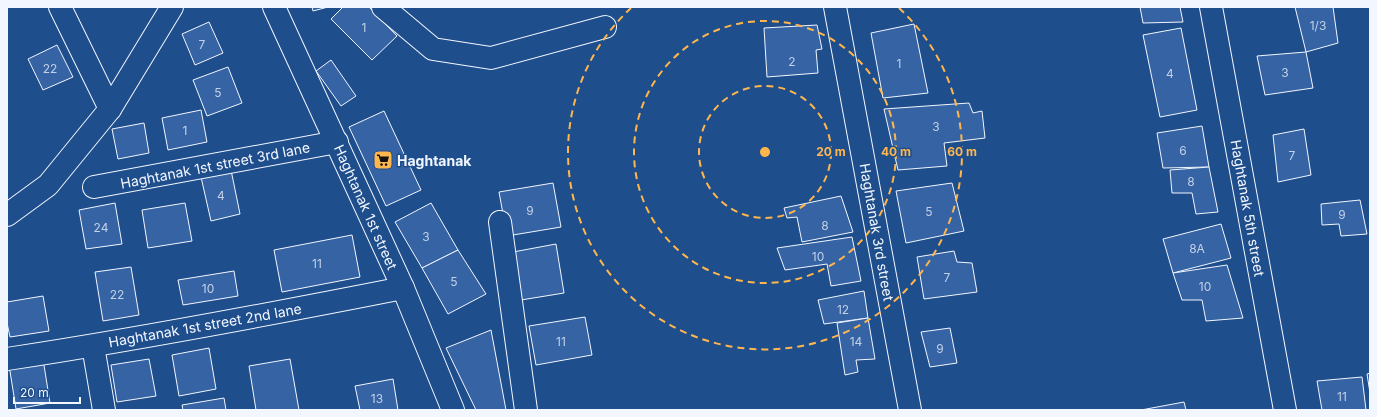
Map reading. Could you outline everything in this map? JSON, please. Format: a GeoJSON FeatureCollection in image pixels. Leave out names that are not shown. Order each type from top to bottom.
{"type":"FeatureCollection","features":[{"type":"Feature","properties":{"kind":"street"},"geometry":{"type":"LineString","coordinates":[[60,7],[110,109]]}},
{"type":"Feature","properties":{"kind":"street"},"geometry":{"type":"LineString","coordinates":[[7,215],[48,185],[110,109],[172,7]]}},
{"type":"Feature","properties":{"kind":"street","name":"Haghtanak 1st street"},"geometry":{"type":"LineString","coordinates":[[274,7],[403,288],[453,410]]}},
{"type":"Feature","properties":{"kind":"street"},"geometry":{"type":"LineString","coordinates":[[383,7],[433,49],[491,58],[604,27]]}},
{"type":"Feature","properties":{"kind":"street","name":"Haghtanak 3rd street"},"geometry":{"type":"LineString","coordinates":[[835,7],[910,410]]}},
{"type":"Feature","properties":{"kind":"street","name":"Haghtanak 5th street"},"geometry":{"type":"LineString","coordinates":[[1211,7],[1285,410]]}},
{"type":"Feature","properties":{"kind":"street","name":"Haghtanak 1st street 3rd lane"},"geometry":{"type":"LineString","coordinates":[[94,187],[337,142]]}},
{"type":"Feature","properties":{"kind":"street"},"geometry":{"type":"LineString","coordinates":[[500,222],[526,410]]}},
{"type":"Feature","properties":{"kind":"street","name":"Haghtanak 1st street 2nd lane"},"geometry":{"type":"LineString","coordinates":[[7,359],[93,346],[275,314],[403,288]]}},
{"type":"Feature","properties":{"kind":"street"},"geometry":{"type":"LineString","coordinates":[[93,346],[104,410]]}},
{"type":"Feature","properties":{"kind":"building"},"geometry":{"type":"Polygon","coordinates":[[[312,7],[328,7],[313,11],[312,7]]]}},
{"type":"Feature","properties":{"kind":"building"},"geometry":{"type":"Polygon","coordinates":[[[343,7],[369,7],[397,36],[372,60],[331,19],[343,7]]]}},
{"type":"Feature","properties":{"kind":"building"},"geometry":{"type":"Polygon","coordinates":[[[1140,7],[1180,7],[1183,22],[1143,23],[1140,7]]]}},
{"type":"Feature","properties":{"kind":"building"},"geometry":{"type":"Polygon","coordinates":[[[1295,7],[1333,7],[1338,43],[1306,52],[1295,7]]]}},
{"type":"Feature","properties":{"kind":"building"},"geometry":{"type":"Polygon","coordinates":[[[209,22],[223,53],[195,65],[182,34],[209,22]]]}},
{"type":"Feature","properties":{"kind":"building"},"geometry":{"type":"Polygon","coordinates":[[[914,24],[928,93],[883,98],[871,33],[914,24]]]}},
{"type":"Feature","properties":{"kind":"building"},"geometry":{"type":"Polygon","coordinates":[[[817,25],[822,49],[816,50],[818,73],[767,77],[764,28],[817,25]]]}},
{"type":"Feature","properties":{"kind":"building"},"geometry":{"type":"Polygon","coordinates":[[[1181,28],[1197,110],[1160,117],[1143,35],[1181,28]]]}},
{"type":"Feature","properties":{"kind":"building"},"geometry":{"type":"Polygon","coordinates":[[[57,45],[73,77],[43,90],[28,59],[57,45]]]}},
{"type":"Feature","properties":{"kind":"building"},"geometry":{"type":"Polygon","coordinates":[[[1306,52],[1313,88],[1265,95],[1257,56],[1306,52]]]}},
{"type":"Feature","properties":{"kind":"building"},"geometry":{"type":"Polygon","coordinates":[[[331,60],[356,96],[341,106],[316,71],[331,60]]]}},
{"type":"Feature","properties":{"kind":"building"},"geometry":{"type":"Polygon","coordinates":[[[228,67],[242,103],[207,116],[193,80],[228,67]]]}},
{"type":"Feature","properties":{"kind":"building"},"geometry":{"type":"Polygon","coordinates":[[[969,103],[973,113],[982,111],[985,138],[944,143],[947,166],[898,170],[884,109],[969,103]]]}},
{"type":"Feature","properties":{"kind":"building"},"geometry":{"type":"Polygon","coordinates":[[[201,110],[207,142],[168,150],[162,118],[201,110]]]}},
{"type":"Feature","properties":{"kind":"building"},"geometry":{"type":"Polygon","coordinates":[[[384,111],[421,190],[386,206],[349,127],[384,111]]]}},
{"type":"Feature","properties":{"kind":"building"},"geometry":{"type":"Polygon","coordinates":[[[144,123],[149,153],[118,159],[112,129],[144,123]]]}},
{"type":"Feature","properties":{"kind":"building"},"geometry":{"type":"Polygon","coordinates":[[[1202,126],[1209,167],[1163,168],[1157,133],[1202,126]]]}},
{"type":"Feature","properties":{"kind":"building"},"geometry":{"type":"Polygon","coordinates":[[[1304,129],[1311,175],[1278,182],[1273,135],[1304,129]]]}},
{"type":"Feature","properties":{"kind":"building"},"geometry":{"type":"Polygon","coordinates":[[[1209,167],[1218,212],[1196,214],[1192,193],[1172,193],[1170,170],[1209,167]]]}},
{"type":"Feature","properties":{"kind":"building"},"geometry":{"type":"Polygon","coordinates":[[[231,170],[240,214],[211,221],[201,177],[231,170]]]}},
{"type":"Feature","properties":{"kind":"building"},"geometry":{"type":"Polygon","coordinates":[[[553,183],[561,227],[507,236],[499,192],[553,183]]]}},
{"type":"Feature","properties":{"kind":"building"},"geometry":{"type":"Polygon","coordinates":[[[952,183],[964,231],[906,243],[896,191],[952,183]]]}},
{"type":"Feature","properties":{"kind":"building"},"geometry":{"type":"Polygon","coordinates":[[[841,196],[853,232],[802,242],[797,217],[787,218],[784,208],[841,196]]]}},
{"type":"Feature","properties":{"kind":"building"},"geometry":{"type":"Polygon","coordinates":[[[1360,200],[1367,234],[1341,236],[1339,224],[1322,225],[1321,204],[1360,200]]]}},
{"type":"Feature","properties":{"kind":"building"},"geometry":{"type":"Polygon","coordinates":[[[115,203],[122,244],[86,249],[79,210],[115,203]]]}},
{"type":"Feature","properties":{"kind":"building"},"geometry":{"type":"Polygon","coordinates":[[[185,203],[192,241],[148,248],[142,210],[185,203]]]}},
{"type":"Feature","properties":{"kind":"building"},"geometry":{"type":"Polygon","coordinates":[[[431,203],[458,250],[422,268],[395,222],[431,203]]]}},
{"type":"Feature","properties":{"kind":"building"},"geometry":{"type":"Polygon","coordinates":[[[1221,224],[1231,258],[1173,273],[1163,239],[1221,224]]]}},
{"type":"Feature","properties":{"kind":"building"},"geometry":{"type":"Polygon","coordinates":[[[352,235],[360,277],[282,292],[274,250],[352,235]]]}},
{"type":"Feature","properties":{"kind":"building"},"geometry":{"type":"Polygon","coordinates":[[[852,237],[861,281],[831,286],[827,264],[785,270],[777,248],[852,237]]]}},
{"type":"Feature","properties":{"kind":"building"},"geometry":{"type":"Polygon","coordinates":[[[556,244],[564,293],[521,300],[513,252],[556,244]]]}},
{"type":"Feature","properties":{"kind":"building"},"geometry":{"type":"Polygon","coordinates":[[[458,250],[486,294],[448,314],[422,268],[458,250]]]}},
{"type":"Feature","properties":{"kind":"building"},"geometry":{"type":"Polygon","coordinates":[[[954,251],[957,262],[972,263],[977,292],[924,299],[917,257],[954,251]]]}},
{"type":"Feature","properties":{"kind":"building"},"geometry":{"type":"Polygon","coordinates":[[[1227,265],[1243,318],[1206,321],[1202,300],[1182,300],[1173,273],[1227,265]]]}},
{"type":"Feature","properties":{"kind":"building"},"geometry":{"type":"Polygon","coordinates":[[[131,267],[139,315],[103,321],[95,272],[131,267]]]}},
{"type":"Feature","properties":{"kind":"building"},"geometry":{"type":"Polygon","coordinates":[[[234,271],[238,296],[183,305],[178,280],[234,271]]]}},
{"type":"Feature","properties":{"kind":"building"},"geometry":{"type":"Polygon","coordinates":[[[864,291],[868,318],[824,324],[818,300],[864,291]]]}},
{"type":"Feature","properties":{"kind":"building"},"geometry":{"type":"Polygon","coordinates":[[[43,296],[49,331],[10,337],[7,323],[7,302],[43,296]]]}},
{"type":"Feature","properties":{"kind":"building"},"geometry":{"type":"Polygon","coordinates":[[[585,317],[592,355],[536,365],[529,326],[585,317]]]}},
{"type":"Feature","properties":{"kind":"building"},"geometry":{"type":"Polygon","coordinates":[[[868,318],[875,359],[856,360],[858,372],[845,375],[837,323],[868,318]]]}},
{"type":"Feature","properties":{"kind":"building"},"geometry":{"type":"Polygon","coordinates":[[[950,328],[957,363],[930,367],[921,332],[950,328]]]}},
{"type":"Feature","properties":{"kind":"building"},"geometry":{"type":"Polygon","coordinates":[[[491,330],[506,410],[476,410],[446,348],[491,330]]]}},
{"type":"Feature","properties":{"kind":"building"},"geometry":{"type":"Polygon","coordinates":[[[209,348],[216,389],[179,396],[172,355],[209,348]]]}},
{"type":"Feature","properties":{"kind":"building"},"geometry":{"type":"Polygon","coordinates":[[[43,359],[50,403],[16,409],[9,365],[43,359]]]}},
{"type":"Feature","properties":{"kind":"building"},"geometry":{"type":"Polygon","coordinates":[[[149,359],[156,396],[117,402],[111,365],[149,359]]]}},
{"type":"Feature","properties":{"kind":"building"},"geometry":{"type":"Polygon","coordinates":[[[290,359],[299,410],[256,410],[249,366],[290,359]]]}},
{"type":"Feature","properties":{"kind":"building"},"geometry":{"type":"Polygon","coordinates":[[[1370,373],[1370,393],[1367,374],[1370,373]]]}},
{"type":"Feature","properties":{"kind":"building"},"geometry":{"type":"Polygon","coordinates":[[[1362,377],[1366,410],[1322,410],[1317,381],[1362,377]]]}},
{"type":"Feature","properties":{"kind":"building"},"geometry":{"type":"Polygon","coordinates":[[[393,379],[398,410],[360,410],[355,386],[393,379]]]}},
{"type":"Feature","properties":{"kind":"building"},"geometry":{"type":"Polygon","coordinates":[[[224,398],[226,410],[183,410],[182,405],[224,398]]]}},
{"type":"Feature","properties":{"kind":"building"},"geometry":{"type":"Polygon","coordinates":[[[1184,402],[1186,410],[1141,410],[1184,402]]]}},
{"type":"Feature","properties":{"kind":"place","name":"Haghtanak"},"geometry":{"type":"Point","coordinates":[383,160]}}]}
